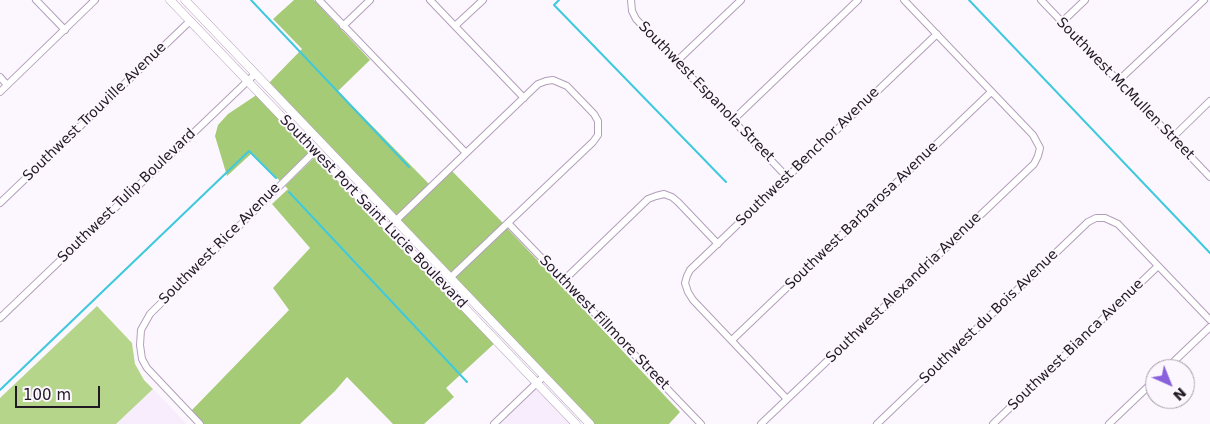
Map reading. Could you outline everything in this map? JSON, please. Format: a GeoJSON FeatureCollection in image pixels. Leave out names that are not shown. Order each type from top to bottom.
{"type":"FeatureCollection","features":[{"type":"Feature","properties":{"kind":"main road","name":"Southwest Port Saint Lucie Boulevard"},"geometry":{"type":"LineString","coordinates":[[170,0],[576,424]]}},
{"type":"Feature","properties":{"kind":"main road","name":"Southwest Port Saint Lucie Boulevard"},"geometry":{"type":"LineString","coordinates":[[185,0],[590,424]]}},
{"type":"Feature","properties":{"kind":"street"},"geometry":{"type":"LineString","coordinates":[[36,0],[65,30]]}},
{"type":"Feature","properties":{"kind":"street"},"geometry":{"type":"LineString","coordinates":[[0,92],[95,0]]}},
{"type":"Feature","properties":{"kind":"street"},"geometry":{"type":"LineString","coordinates":[[319,0],[466,153]]}},
{"type":"Feature","properties":{"kind":"street"},"geometry":{"type":"LineString","coordinates":[[344,26],[370,0]]}},
{"type":"Feature","properties":{"kind":"street"},"geometry":{"type":"LineString","coordinates":[[430,0],[524,98]]}},
{"type":"Feature","properties":{"kind":"street"},"geometry":{"type":"LineString","coordinates":[[455,26],[483,0]]}},
{"type":"Feature","properties":{"kind":"street"},"geometry":{"type":"LineString","coordinates":[[677,62],[742,0]]}},
{"type":"Feature","properties":{"kind":"street"},"geometry":{"type":"LineString","coordinates":[[733,120],[858,0]]}},
{"type":"Feature","properties":{"kind":"street"},"geometry":{"type":"LineString","coordinates":[[904,0],[992,92]]}},
{"type":"Feature","properties":{"kind":"street","name":"Southwest McMullen Street"},"geometry":{"type":"LineString","coordinates":[[1041,0],[1210,177]]}},
{"type":"Feature","properties":{"kind":"street"},"geometry":{"type":"LineString","coordinates":[[1062,22],[1085,0]]}},
{"type":"Feature","properties":{"kind":"street"},"geometry":{"type":"LineString","coordinates":[[1118,81],[1204,0]]}},
{"type":"Feature","properties":{"kind":"street","name":"Southwest Espanola Street"},"geometry":{"type":"LineString","coordinates":[[631,2],[632,11],[636,19],[787,177]]}},
{"type":"Feature","properties":{"kind":"street","name":"Southwest Trouville Avenue"},"geometry":{"type":"LineString","coordinates":[[0,203],[190,21]]}},
{"type":"Feature","properties":{"kind":"street","name":"Southwest Benchor Avenue"},"geometry":{"type":"LineString","coordinates":[[732,340],[693,300],[688,292],[686,283],[690,270],[937,34]]}},
{"type":"Feature","properties":{"kind":"street","name":"Southwest Tulip Boulevard"},"geometry":{"type":"LineString","coordinates":[[3,316],[255,74]]}},
{"type":"Feature","properties":{"kind":"street"},"geometry":{"type":"LineString","coordinates":[[0,78],[7,85]]}},
{"type":"Feature","properties":{"kind":"street"},"geometry":{"type":"LineString","coordinates":[[388,227],[538,84],[546,81],[559,82],[567,86],[594,114],[600,128],[598,135],[593,142],[451,277]]}},
{"type":"Feature","properties":{"kind":"street","name":"Southwest Alexandria Avenue"},"geometry":{"type":"LineString","coordinates":[[762,424],[1034,164],[1040,148],[1033,135],[992,92]]}},
{"type":"Feature","properties":{"kind":"street","name":"Southwest Barbarosa Avenue"},"geometry":{"type":"LineString","coordinates":[[732,340],[992,92]]}},
{"type":"Feature","properties":{"kind":"street"},"geometry":{"type":"LineString","coordinates":[[1172,138],[1210,102]]}},
{"type":"Feature","properties":{"kind":"street","name":"Southwest Rice Avenue"},"geometry":{"type":"LineString","coordinates":[[200,424],[147,368],[142,359],[140,345],[141,330],[150,314],[315,150]]}},
{"type":"Feature","properties":{"kind":"street"},"geometry":{"type":"LineString","coordinates":[[563,281],[648,199],[664,194],[678,202],[718,244]]}},
{"type":"Feature","properties":{"kind":"street","name":"Southwest du Bois Avenue"},"geometry":{"type":"LineString","coordinates":[[877,424],[1088,222],[1096,218],[1105,218],[1118,224],[1158,266]]}},
{"type":"Feature","properties":{"kind":"street","name":"Southwest Fillmore Street"},"geometry":{"type":"LineString","coordinates":[[508,223],[701,424]]}},
{"type":"Feature","properties":{"kind":"street"},"geometry":{"type":"LineString","coordinates":[[1158,266],[1210,320]]}},
{"type":"Feature","properties":{"kind":"street","name":"Southwest Bianca Avenue"},"geometry":{"type":"LineString","coordinates":[[993,424],[1158,266]]}},
{"type":"Feature","properties":{"kind":"street"},"geometry":{"type":"LineString","coordinates":[[0,308],[3,316]]}},
{"type":"Feature","properties":{"kind":"street"},"geometry":{"type":"LineString","coordinates":[[1176,359],[1210,327]]}},
{"type":"Feature","properties":{"kind":"street"},"geometry":{"type":"LineString","coordinates":[[732,340],[787,399]]}},
{"type":"Feature","properties":{"kind":"street"},"geometry":{"type":"LineString","coordinates":[[494,424],[544,376]]}},
{"type":"Feature","properties":{"kind":"street"},"geometry":{"type":"LineString","coordinates":[[1109,424],[1145,390]]}},
{"type":"Feature","properties":{"kind":"shaded area"},"geometry":{"type":"Polygon","coordinates":[[[540,385],[577,424],[499,424],[540,385]]]}},
{"type":"Feature","properties":{"kind":"shaded area"},"geometry":{"type":"Polygon","coordinates":[[[153,389],[187,424],[116,424],[153,389]]]}},
{"type":"Feature","properties":{"kind":"green space"},"geometry":{"type":"Polygon","coordinates":[[[294,0],[314,0],[370,60],[338,91],[429,184],[392,220],[265,87],[302,49],[273,19],[294,0]]]}},
{"type":"Feature","properties":{"kind":"green space"},"geometry":{"type":"Polygon","coordinates":[[[258,94],[315,147],[280,181],[252,153],[227,176],[215,136],[218,125],[228,114],[258,94]]]}},
{"type":"Feature","properties":{"kind":"green space"},"geometry":{"type":"Polygon","coordinates":[[[320,152],[496,342],[446,388],[454,397],[424,424],[393,424],[347,377],[300,424],[204,424],[191,411],[289,310],[273,288],[310,248],[272,204],[288,189],[285,186],[320,152]]]}},
{"type":"Feature","properties":{"kind":"green space"},"geometry":{"type":"Polygon","coordinates":[[[452,171],[503,223],[447,276],[397,224],[452,171]]]}},
{"type":"Feature","properties":{"kind":"green space"},"geometry":{"type":"Polygon","coordinates":[[[507,228],[680,412],[669,424],[588,424],[451,281],[507,228]]]}},
{"type":"Feature","properties":{"kind":"green space"},"geometry":{"type":"Polygon","coordinates":[[[97,306],[132,343],[135,364],[144,380],[153,389],[116,424],[0,424],[0,398],[97,306]]]}},
{"type":"Feature","properties":{"kind":"waterway"},"geometry":{"type":"LineString","coordinates":[[251,0],[409,167]]}},
{"type":"Feature","properties":{"kind":"waterway"},"geometry":{"type":"LineString","coordinates":[[559,0],[554,5],[726,182]]}},
{"type":"Feature","properties":{"kind":"waterway"},"geometry":{"type":"LineString","coordinates":[[969,0],[1210,253]]}},
{"type":"Feature","properties":{"kind":"waterway"},"geometry":{"type":"LineString","coordinates":[[0,390],[249,151],[276,178]]}},
{"type":"Feature","properties":{"kind":"waterway"},"geometry":{"type":"LineString","coordinates":[[289,192],[467,382]]}}]}
